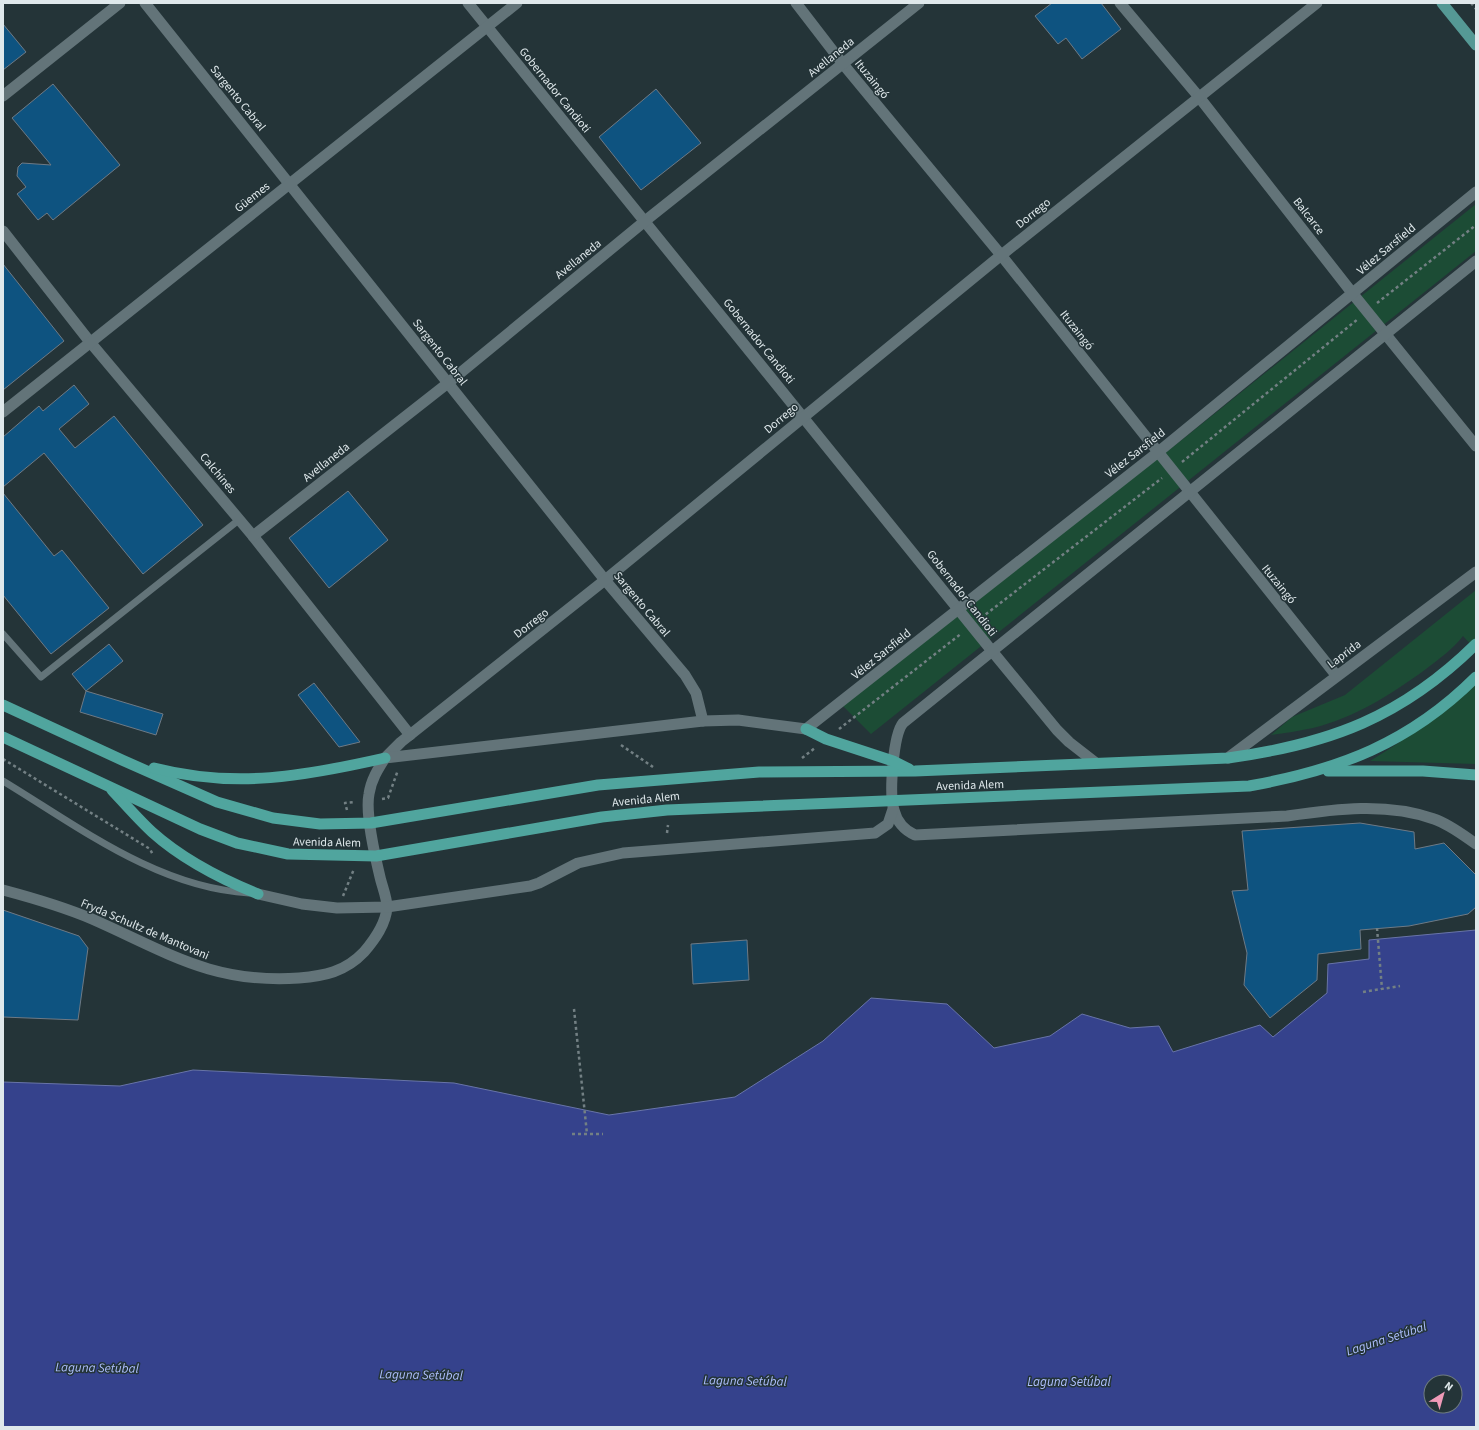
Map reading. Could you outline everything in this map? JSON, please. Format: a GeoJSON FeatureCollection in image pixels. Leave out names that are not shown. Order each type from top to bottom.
{"type":"FeatureCollection","features":[{"type":"Feature","properties":{"kind":"highway","name":"Avenida Alem"},"geometry":{"type":"LineString","coordinates":[[3,704],[122,760],[217,802],[258,814],[296,822],[370,823],[598,785],[759,772],[893,766],[912,771],[1228,758],[1299,746],[1351,728],[1386,713],[1422,690],[1460,660],[1476,644]]}},
{"type":"Feature","properties":{"kind":"highway"},"geometry":{"type":"LineString","coordinates":[[1317,771],[1346,762],[1414,728],[1434,715],[1476,677]]}},
{"type":"Feature","properties":{"kind":"highway"},"geometry":{"type":"LineString","coordinates":[[806,730],[893,766]]}},
{"type":"Feature","properties":{"kind":"highway","name":"Avenida Alem"},"geometry":{"type":"LineString","coordinates":[[3,737],[200,829],[238,844],[288,854],[376,856],[602,817],[667,810],[893,804],[1249,786],[1317,771]]}},
{"type":"Feature","properties":{"kind":"highway"},"geometry":{"type":"LineString","coordinates":[[122,760],[179,774],[217,780],[259,780],[327,771],[385,758]]}},
{"type":"Feature","properties":{"kind":"highway"},"geometry":{"type":"LineString","coordinates":[[1317,771],[1422,771],[1476,775]]}},
{"type":"Feature","properties":{"kind":"highway"},"geometry":{"type":"LineString","coordinates":[[107,785],[153,832],[178,851],[231,883],[258,894]]}},
{"type":"Feature","properties":{"kind":"main road"},"geometry":{"type":"LineString","coordinates":[[1442,3],[1476,45]]}},
{"type":"Feature","properties":{"kind":"street"},"geometry":{"type":"LineString","coordinates":[[3,96],[120,3]]}},
{"type":"Feature","properties":{"kind":"street","name":"Sargento Cabral"},"geometry":{"type":"LineString","coordinates":[[146,3],[605,580],[685,675],[696,692],[703,721]]}},
{"type":"Feature","properties":{"kind":"street","name":"Gobernador Candioti"},"geometry":{"type":"LineString","coordinates":[[468,3],[971,626],[1057,730],[1069,742],[1096,763]]}},
{"type":"Feature","properties":{"kind":"street","name":"Güemes"},"geometry":{"type":"LineString","coordinates":[[3,412],[517,3]]}},
{"type":"Feature","properties":{"kind":"street","name":"Ituzaingó"},"geometry":{"type":"LineString","coordinates":[[796,3],[843,64],[1001,255],[1171,471],[1336,676]]}},
{"type":"Feature","properties":{"kind":"street","name":"Avellaneda"},"geometry":{"type":"LineString","coordinates":[[253,536],[448,383],[645,221],[919,3]]}},
{"type":"Feature","properties":{"kind":"street","name":"Balcarce"},"geometry":{"type":"LineString","coordinates":[[1120,3],[1199,97],[1353,294],[1476,446]]}},
{"type":"Feature","properties":{"kind":"street","name":"Dorrego"},"geometry":{"type":"LineString","coordinates":[[387,907],[370,823],[369,793],[376,773],[385,758],[410,735],[605,580],[1001,255],[1317,3]]}},
{"type":"Feature","properties":{"kind":"street","name":"Vélez Sarsfield"},"geometry":{"type":"LineString","coordinates":[[806,730],[958,608],[1157,453],[1476,192]]}},
{"type":"Feature","properties":{"kind":"street","name":"Calchines"},"geometry":{"type":"LineString","coordinates":[[3,231],[90,342],[240,519],[410,735]]}},
{"type":"Feature","properties":{"kind":"street"},"geometry":{"type":"LineString","coordinates":[[258,894],[302,904],[338,908],[387,907],[530,886],[539,883],[578,862],[623,853],[875,834],[888,824],[893,804],[893,766],[898,729],[992,651],[1476,261]]}},
{"type":"Feature","properties":{"kind":"street","name":"Laprida"},"geometry":{"type":"LineString","coordinates":[[1228,758],[1476,572]]}},
{"type":"Feature","properties":{"kind":"street"},"geometry":{"type":"LineString","coordinates":[[385,758],[703,721],[738,720],[806,730]]}},
{"type":"Feature","properties":{"kind":"street"},"geometry":{"type":"LineString","coordinates":[[893,804],[905,831],[923,835],[1287,816],[1344,808],[1368,808],[1417,814],[1435,819],[1476,844]]}},
{"type":"Feature","properties":{"kind":"street","name":"Fryda Schultz de Mantovani"},"geometry":{"type":"LineString","coordinates":[[3,890],[91,919],[186,962],[235,976],[258,979],[323,976],[346,967],[359,957],[376,937],[381,927],[387,907]]}},
{"type":"Feature","properties":{"kind":"lane"},"geometry":{"type":"LineString","coordinates":[[3,634],[41,677],[240,519]]}},
{"type":"Feature","properties":{"kind":"lane"},"geometry":{"type":"LineString","coordinates":[[3,781],[98,839],[165,874],[228,892],[258,894]]}},
{"type":"Feature","properties":{"kind":"path"},"geometry":{"type":"LineString","coordinates":[[1471,3],[1476,9]]}},
{"type":"Feature","properties":{"kind":"path"},"geometry":{"type":"LineString","coordinates":[[795,759],[802,758],[1171,471],[1367,311],[1476,226]]}},
{"type":"Feature","properties":{"kind":"path"},"geometry":{"type":"LineString","coordinates":[[667,833],[668,825]]}},
{"type":"Feature","properties":{"kind":"path"},"geometry":{"type":"LineString","coordinates":[[1377,928],[1382,989]]}},
{"type":"Feature","properties":{"kind":"path"},"geometry":{"type":"LineString","coordinates":[[1363,992],[1400,986]]}},
{"type":"Feature","properties":{"kind":"path"},"geometry":{"type":"LineString","coordinates":[[574,1009],[588,1134]]}},
{"type":"Feature","properties":{"kind":"path"},"geometry":{"type":"LineString","coordinates":[[572,1134],[602,1134]]}},
{"type":"Feature","properties":{"kind":"green space"},"geometry":{"type":"Polygon","coordinates":[[[1476,204],[1476,251],[871,734],[843,706],[1188,435],[1476,204]]]}},
{"type":"Feature","properties":{"kind":"green space"},"geometry":{"type":"Polygon","coordinates":[[[1476,590],[1476,650],[1463,636],[1446,654],[1426,669],[1386,696],[1358,712],[1328,724],[1313,728],[1271,735],[1292,717],[1345,695],[1476,590]]]}},
{"type":"Feature","properties":{"kind":"green space"},"geometry":{"type":"Polygon","coordinates":[[[1476,683],[1476,764],[1370,761],[1425,725],[1476,683]]]}},
{"type":"Feature","properties":{"kind":"water","name":"Laguna Setúbal"},"geometry":{"type":"Polygon","coordinates":[[[1476,930],[1476,1427],[3,1427],[3,1082],[120,1086],[193,1070],[454,1083],[609,1115],[735,1097],[823,1041],[871,998],[947,1004],[994,1048],[1050,1036],[1082,1014],[1130,1028],[1159,1026],[1173,1052],[1260,1025],[1273,1037],[1327,993],[1328,964],[1369,959],[1369,940],[1476,930]]]}},
{"type":"Feature","properties":{"kind":"building"},"geometry":{"type":"Polygon","coordinates":[[[1052,3],[1101,3],[1121,29],[1082,59],[1066,38],[1058,44],[1035,16],[1052,3]]]}},
{"type":"Feature","properties":{"kind":"building"},"geometry":{"type":"Polygon","coordinates":[[[3,24],[26,52],[3,70],[3,24]]]}},
{"type":"Feature","properties":{"kind":"building"},"geometry":{"type":"Polygon","coordinates":[[[53,84],[120,165],[53,220],[47,213],[38,220],[17,194],[26,187],[17,176],[18,167],[22,163],[51,165],[12,118],[53,84]]]}},
{"type":"Feature","properties":{"kind":"building"},"geometry":{"type":"Polygon","coordinates":[[[656,89],[701,143],[641,190],[599,137],[656,89]]]}},
{"type":"Feature","properties":{"kind":"building"},"geometry":{"type":"Polygon","coordinates":[[[3,264],[64,341],[3,390],[3,264]]]}},
{"type":"Feature","properties":{"kind":"building"},"geometry":{"type":"Polygon","coordinates":[[[74,385],[89,404],[59,429],[75,448],[114,416],[203,525],[143,574],[44,453],[3,487],[3,437],[39,406],[43,411],[74,385]]]}},
{"type":"Feature","properties":{"kind":"building"},"geometry":{"type":"Polygon","coordinates":[[[348,491],[388,540],[329,588],[289,538],[348,491]]]}},
{"type":"Feature","properties":{"kind":"building"},"geometry":{"type":"Polygon","coordinates":[[[3,493],[54,556],[62,550],[109,608],[51,654],[3,595],[3,493]]]}},
{"type":"Feature","properties":{"kind":"building"},"geometry":{"type":"Polygon","coordinates":[[[109,644],[123,661],[86,691],[72,674],[109,644]]]}},
{"type":"Feature","properties":{"kind":"building"},"geometry":{"type":"Polygon","coordinates":[[[314,683],[360,742],[339,747],[298,695],[314,683]]]}},
{"type":"Feature","properties":{"kind":"building"},"geometry":{"type":"Polygon","coordinates":[[[86,691],[163,714],[156,735],[80,712],[86,691]]]}},
{"type":"Feature","properties":{"kind":"building"},"geometry":{"type":"Polygon","coordinates":[[[1360,823],[1414,832],[1415,849],[1444,843],[1476,875],[1476,907],[1468,914],[1409,926],[1360,930],[1361,949],[1318,954],[1317,980],[1270,1018],[1244,985],[1247,953],[1232,891],[1248,890],[1242,831],[1360,823]]]}},
{"type":"Feature","properties":{"kind":"building"},"geometry":{"type":"Polygon","coordinates":[[[3,910],[79,936],[88,948],[78,1020],[3,1017],[3,910]]]}},
{"type":"Feature","properties":{"kind":"building"},"geometry":{"type":"Polygon","coordinates":[[[747,940],[749,980],[693,984],[691,944],[747,940]]]}}]}
